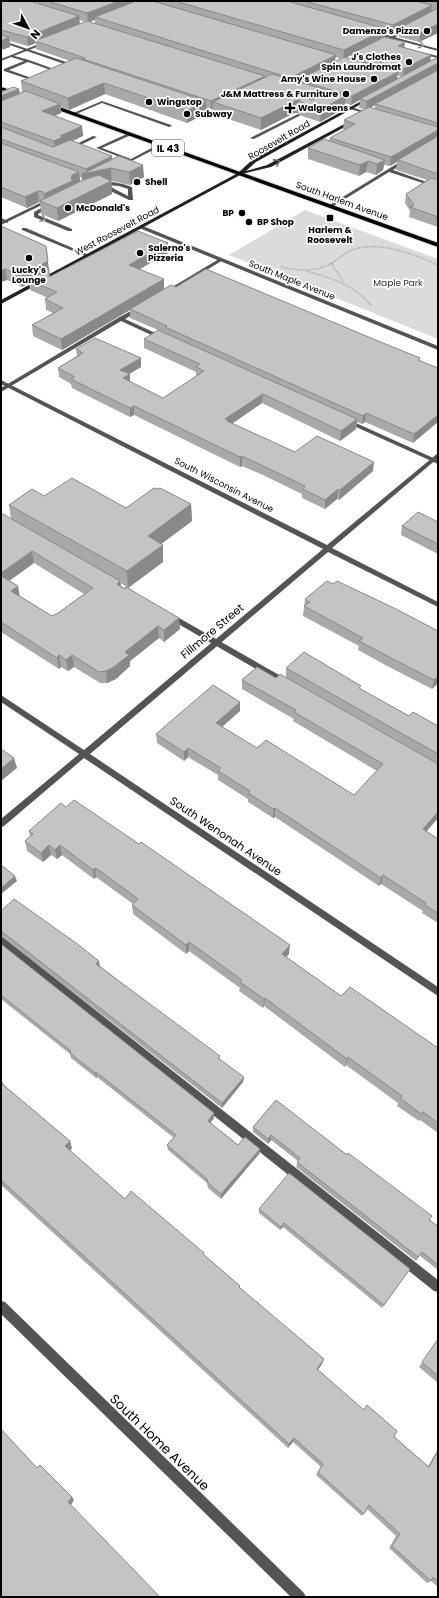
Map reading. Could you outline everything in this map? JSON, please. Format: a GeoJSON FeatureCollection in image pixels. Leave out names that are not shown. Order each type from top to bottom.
{"type":"FeatureCollection","features":[{"type":"Feature","properties":{"kind":"main road"},"geometry":{"type":"LineString","coordinates":[[1,88],[22,96]]}},
{"type":"Feature","properties":{"kind":"main road","name":"Roosevelt Road"},"geometry":{"type":"LineString","coordinates":[[240,174],[254,161],[371,98]]}},
{"type":"Feature","properties":{"kind":"main road","name":"IL 43"},"geometry":{"type":"LineString","coordinates":[[43,103],[240,174]]}},
{"type":"Feature","properties":{"kind":"main road","name":"Roosevelt Road"},"geometry":{"type":"LineString","coordinates":[[240,174],[270,166],[373,109]]}},
{"type":"Feature","properties":{"kind":"main road","name":"South Harlem Avenue"},"geometry":{"type":"LineString","coordinates":[[240,174],[438,246]]}},
{"type":"Feature","properties":{"kind":"main road","name":"West Roosevelt Road"},"geometry":{"type":"LineString","coordinates":[[1,302],[240,174]]}},
{"type":"Feature","properties":{"kind":"street"},"geometry":{"type":"LineString","coordinates":[[390,44],[383,42],[414,27]]}},
{"type":"Feature","properties":{"kind":"street"},"geometry":{"type":"LineString","coordinates":[[370,31],[438,50]]}},
{"type":"Feature","properties":{"kind":"street"},"geometry":{"type":"LineString","coordinates":[[1,41],[83,69]]}},
{"type":"Feature","properties":{"kind":"street"},"geometry":{"type":"LineString","coordinates":[[1,60],[48,41]]}},
{"type":"Feature","properties":{"kind":"street"},"geometry":{"type":"LineString","coordinates":[[419,52],[438,57]]}},
{"type":"Feature","properties":{"kind":"street"},"geometry":{"type":"LineString","coordinates":[[12,56],[60,72],[55,75]]}},
{"type":"Feature","properties":{"kind":"street"},"geometry":{"type":"LineString","coordinates":[[28,61],[6,70],[38,82],[43,79]]}},
{"type":"Feature","properties":{"kind":"street"},"geometry":{"type":"LineString","coordinates":[[10,96],[16,94]]}},
{"type":"Feature","properties":{"kind":"street"},"geometry":{"type":"LineString","coordinates":[[329,101],[373,115]]}},
{"type":"Feature","properties":{"kind":"street"},"geometry":{"type":"LineString","coordinates":[[73,114],[102,102],[170,126]]}},
{"type":"Feature","properties":{"kind":"street"},"geometry":{"type":"LineString","coordinates":[[188,104],[211,112],[225,105]]}},
{"type":"Feature","properties":{"kind":"street"},"geometry":{"type":"LineString","coordinates":[[252,138],[299,115]]}},
{"type":"Feature","properties":{"kind":"street"},"geometry":{"type":"LineString","coordinates":[[98,148],[129,134]]}},
{"type":"Feature","properties":{"kind":"street"},"geometry":{"type":"LineString","coordinates":[[68,149],[95,136]]}},
{"type":"Feature","properties":{"kind":"street"},"geometry":{"type":"LineString","coordinates":[[87,144],[131,160]]}},
{"type":"Feature","properties":{"kind":"street"},"geometry":{"type":"LineString","coordinates":[[118,166],[161,145]]}},
{"type":"Feature","properties":{"kind":"street"},"geometry":{"type":"LineString","coordinates":[[330,206],[410,158]]}},
{"type":"Feature","properties":{"kind":"street"},"geometry":{"type":"LineString","coordinates":[[384,168],[438,187]]}},
{"type":"Feature","properties":{"kind":"street"},"geometry":{"type":"LineString","coordinates":[[95,186],[101,185],[111,184],[126,186],[130,188],[131,199],[101,185]]}},
{"type":"Feature","properties":{"kind":"street"},"geometry":{"type":"LineString","coordinates":[[1,224],[54,201],[36,213],[36,216],[70,230]]}},
{"type":"Feature","properties":{"kind":"street"},"geometry":{"type":"LineString","coordinates":[[1,219],[6,222]]}},
{"type":"Feature","properties":{"kind":"street","name":"South Maple Avenue"},"geometry":{"type":"LineString","coordinates":[[140,227],[438,348]]}},
{"type":"Feature","properties":{"kind":"street"},"geometry":{"type":"LineString","coordinates":[[24,229],[87,255]]}},
{"type":"Feature","properties":{"kind":"street"},"geometry":{"type":"LineString","coordinates":[[164,294],[221,260]]}},
{"type":"Feature","properties":{"kind":"street"},"geometry":{"type":"LineString","coordinates":[[1,390],[145,305]]}},
{"type":"Feature","properties":{"kind":"street"},"geometry":{"type":"LineString","coordinates":[[120,320],[171,342]]}},
{"type":"Feature","properties":{"kind":"street","name":"South Wisconsin Avenue"},"geometry":{"type":"LineString","coordinates":[[1,382],[438,605]]}},
{"type":"Feature","properties":{"kind":"street"},"geometry":{"type":"LineString","coordinates":[[338,417],[436,459]]}},
{"type":"Feature","properties":{"kind":"street","name":"Fillmore Street"},"geometry":{"type":"LineString","coordinates":[[1,824],[328,548],[436,459]]}},
{"type":"Feature","properties":{"kind":"street"},"geometry":{"type":"LineString","coordinates":[[165,613],[292,686]]}},
{"type":"Feature","properties":{"kind":"street","name":"South Wenonah Avenue"},"geometry":{"type":"LineString","coordinates":[[1,698],[438,992]]}},
{"type":"Feature","properties":{"kind":"street"},"geometry":{"type":"LineString","coordinates":[[1,941],[438,1287]]}},
{"type":"Feature","properties":{"kind":"street","name":"South Home Avenue"},"geometry":{"type":"LineString","coordinates":[[1,1306],[300,1597]]}},
{"type":"Feature","properties":{"kind":"path"},"geometry":{"type":"LineString","coordinates":[[305,271],[321,268],[355,249],[371,247],[416,255],[438,265]]}},
{"type":"Feature","properties":{"kind":"path"},"geometry":{"type":"LineString","coordinates":[[331,263],[336,274],[346,284],[366,298],[372,307]]}},
{"type":"Feature","properties":{"kind":"path"},"geometry":{"type":"LineString","coordinates":[[277,265],[326,276],[346,284]]}},
{"type":"Feature","properties":{"kind":"green space","name":"Maple Park"},"geometry":{"type":"Polygon","coordinates":[[[305,210],[438,259],[438,339],[229,255],[305,210]]]}},
{"type":"Feature","properties":{"kind":"building"},"geometry":{"type":"Polygon","coordinates":[[[1,1],[30,1],[79,16],[27,37],[1,30],[1,1]]]}},
{"type":"Feature","properties":{"kind":"building"},"geometry":{"type":"Polygon","coordinates":[[[47,1],[119,1],[87,13],[47,1]]]}},
{"type":"Feature","properties":{"kind":"building"},"geometry":{"type":"Polygon","coordinates":[[[136,1],[153,1],[336,55],[290,78],[95,17],[136,1]]]}},
{"type":"Feature","properties":{"kind":"building"},"geometry":{"type":"Polygon","coordinates":[[[175,1],[287,1],[386,29],[344,50],[175,1]]]}},
{"type":"Feature","properties":{"kind":"building"},"geometry":{"type":"Polygon","coordinates":[[[304,1],[415,1],[432,5],[393,25],[304,1]]]}},
{"type":"Feature","properties":{"kind":"building"},"geometry":{"type":"Polygon","coordinates":[[[438,8],[438,24],[420,33],[400,28],[438,8]]]}},
{"type":"Feature","properties":{"kind":"building"},"geometry":{"type":"Polygon","coordinates":[[[87,21],[265,76],[211,101],[83,59],[85,58],[35,41],[87,21]]]}},
{"type":"Feature","properties":{"kind":"building"},"geometry":{"type":"Polygon","coordinates":[[[1,35],[9,37],[1,41],[1,35]]]}},
{"type":"Feature","properties":{"kind":"building"},"geometry":{"type":"Polygon","coordinates":[[[384,37],[405,42],[398,46],[431,55],[404,69],[351,54],[384,37]]]}},
{"type":"Feature","properties":{"kind":"building"},"geometry":{"type":"Polygon","coordinates":[[[344,57],[398,72],[352,96],[298,80],[344,57]]]}},
{"type":"Feature","properties":{"kind":"building"},"geometry":{"type":"Polygon","coordinates":[[[438,57],[438,63],[367,101],[360,99],[438,57]]]}},
{"type":"Feature","properties":{"kind":"building"},"geometry":{"type":"Polygon","coordinates":[[[76,58],[206,101],[187,111],[104,83],[68,98],[21,81],[76,58]]]}},
{"type":"Feature","properties":{"kind":"building"},"geometry":{"type":"Polygon","coordinates":[[[438,70],[438,123],[375,104],[438,70]]]}},
{"type":"Feature","properties":{"kind":"building"},"geometry":{"type":"Polygon","coordinates":[[[272,74],[323,89],[309,96],[308,98],[312,100],[330,92],[346,96],[321,109],[303,103],[299,100],[295,101],[261,118],[213,102],[272,74]]]}},
{"type":"Feature","properties":{"kind":"building"},"geometry":{"type":"Polygon","coordinates":[[[13,87],[19,89],[1,96],[1,92],[13,87]]]}},
{"type":"Feature","properties":{"kind":"building"},"geometry":{"type":"Polygon","coordinates":[[[26,91],[60,104],[42,111],[82,126],[60,136],[63,137],[54,141],[1,122],[1,101],[26,91]]]}},
{"type":"Feature","properties":{"kind":"building"},"geometry":{"type":"Polygon","coordinates":[[[369,107],[438,127],[438,130],[391,157],[330,138],[355,124],[344,120],[369,107]]]}},
{"type":"Feature","properties":{"kind":"building"},"geometry":{"type":"Polygon","coordinates":[[[1,127],[53,147],[70,140],[112,156],[86,169],[1,139],[1,127]]]}},
{"type":"Feature","properties":{"kind":"building"},"geometry":{"type":"Polygon","coordinates":[[[438,136],[438,174],[398,160],[438,136]]]}},
{"type":"Feature","properties":{"kind":"building"},"geometry":{"type":"Polygon","coordinates":[[[324,139],[385,160],[377,164],[368,161],[360,165],[308,148],[324,139]]]}},
{"type":"Feature","properties":{"kind":"building"},"geometry":{"type":"Polygon","coordinates":[[[1,143],[79,172],[72,175],[71,179],[74,180],[44,194],[43,192],[38,191],[25,197],[1,187],[1,143]]]}},
{"type":"Feature","properties":{"kind":"building"},"geometry":{"type":"Polygon","coordinates":[[[119,156],[143,165],[129,172],[111,168],[82,174],[119,156]]]}},
{"type":"Feature","properties":{"kind":"building"},"geometry":{"type":"Polygon","coordinates":[[[99,175],[111,181],[57,208],[40,201],[83,180],[99,175]]]}},
{"type":"Feature","properties":{"kind":"building"},"geometry":{"type":"Polygon","coordinates":[[[431,178],[438,180],[438,217],[410,207],[414,205],[406,194],[431,178]]]}},
{"type":"Feature","properties":{"kind":"building"},"geometry":{"type":"Polygon","coordinates":[[[1,226],[46,246],[48,261],[21,276],[5,269],[1,271],[1,226]]]}},
{"type":"Feature","properties":{"kind":"building"},"geometry":{"type":"Polygon","coordinates":[[[138,231],[168,243],[129,265],[164,279],[61,339],[32,325],[63,308],[45,299],[57,292],[28,280],[49,269],[49,277],[138,231]]]}},
{"type":"Feature","properties":{"kind":"building"},"geometry":{"type":"Polygon","coordinates":[[[206,269],[420,358],[418,360],[438,368],[438,415],[414,434],[366,413],[363,416],[165,327],[167,326],[130,309],[171,285],[176,287],[206,269]]]}},
{"type":"Feature","properties":{"kind":"building"},"geometry":{"type":"Polygon","coordinates":[[[158,330],[357,419],[341,431],[263,394],[225,419],[228,420],[227,421],[295,452],[317,436],[374,462],[340,490],[338,489],[325,500],[303,489],[305,486],[242,456],[240,457],[134,406],[130,408],[99,393],[71,379],[75,377],[58,368],[83,353],[76,349],[95,338],[141,358],[120,370],[130,374],[123,378],[163,398],[204,371],[196,367],[200,364],[144,339],[158,330]]]}},
{"type":"Feature","properties":{"kind":"building"},"geometry":{"type":"Polygon","coordinates":[[[72,478],[126,508],[154,488],[160,488],[191,504],[148,536],[163,545],[127,571],[9,505],[32,489],[44,496],[72,478]]]}},
{"type":"Feature","properties":{"kind":"building"},"geometry":{"type":"Polygon","coordinates":[[[418,512],[438,522],[438,544],[402,526],[418,512]]]}},
{"type":"Feature","properties":{"kind":"building"},"geometry":{"type":"Polygon","coordinates":[[[3,514],[120,581],[117,584],[125,589],[126,587],[179,618],[164,630],[158,626],[125,652],[129,655],[114,667],[106,671],[99,672],[72,655],[66,660],[59,655],[57,658],[1,622],[1,576],[18,586],[11,591],[52,616],[93,588],[32,551],[1,573],[1,515],[3,514]]]}},
{"type":"Feature","properties":{"kind":"building"},"geometry":{"type":"Polygon","coordinates":[[[327,581],[333,584],[337,581],[438,631],[438,676],[434,680],[391,658],[359,641],[363,638],[304,606],[310,602],[305,599],[327,581]]]}},
{"type":"Feature","properties":{"kind":"building"},"geometry":{"type":"Polygon","coordinates":[[[304,652],[361,686],[359,688],[409,716],[413,712],[438,726],[438,754],[286,668],[304,652]]]}},
{"type":"Feature","properties":{"kind":"building"},"geometry":{"type":"Polygon","coordinates":[[[257,667],[276,678],[280,674],[438,764],[438,812],[423,829],[438,839],[438,913],[425,905],[426,903],[383,875],[381,878],[275,808],[273,809],[248,793],[250,791],[218,771],[221,768],[188,748],[184,752],[156,734],[213,685],[240,702],[216,723],[257,748],[266,740],[354,795],[383,764],[294,712],[296,710],[242,680],[257,667]]]}},
{"type":"Feature","properties":{"kind":"building"},"geometry":{"type":"Polygon","coordinates":[[[1,749],[14,758],[1,769],[1,749]]]}},
{"type":"Feature","properties":{"kind":"building"},"geometry":{"type":"Polygon","coordinates":[[[74,800],[139,844],[141,842],[290,945],[282,954],[341,996],[350,987],[438,1048],[438,1123],[423,1112],[421,1114],[400,1098],[402,1096],[348,1057],[347,1059],[265,998],[264,999],[240,982],[242,980],[189,942],[186,945],[132,905],[138,899],[99,870],[95,868],[93,870],[60,845],[55,850],[49,845],[41,853],[25,841],[33,834],[29,831],[61,803],[66,807],[74,800]]]}},
{"type":"Feature","properties":{"kind":"building"},"geometry":{"type":"Polygon","coordinates":[[[1,865],[15,876],[1,888],[1,865]]]}},
{"type":"Feature","properties":{"kind":"building"},"geometry":{"type":"Polygon","coordinates":[[[14,899],[76,943],[99,961],[96,964],[220,1056],[218,1058],[244,1077],[222,1103],[1,931],[1,911],[14,899]]]}},
{"type":"Feature","properties":{"kind":"building"},"geometry":{"type":"Polygon","coordinates":[[[1,944],[214,1113],[208,1121],[238,1145],[245,1137],[260,1149],[221,1194],[208,1183],[207,1179],[167,1145],[176,1135],[70,1053],[71,1051],[1,995],[1,944]]]}},
{"type":"Feature","properties":{"kind":"building"},"geometry":{"type":"Polygon","coordinates":[[[1,1083],[70,1141],[65,1146],[125,1199],[131,1191],[204,1253],[203,1254],[240,1286],[239,1287],[324,1359],[317,1369],[364,1410],[367,1405],[397,1431],[394,1437],[429,1467],[438,1451],[438,1581],[433,1577],[431,1581],[392,1546],[400,1534],[369,1505],[364,1514],[318,1472],[323,1464],[294,1438],[289,1444],[1,1180],[1,1083]]]}},
{"type":"Feature","properties":{"kind":"building"},"geometry":{"type":"Polygon","coordinates":[[[276,1100],[347,1155],[348,1153],[432,1216],[429,1220],[438,1226],[438,1265],[422,1252],[418,1257],[297,1162],[300,1158],[271,1135],[268,1139],[253,1127],[276,1100]]]}},
{"type":"Feature","properties":{"kind":"building"},"geometry":{"type":"Polygon","coordinates":[[[289,1173],[410,1269],[384,1305],[284,1223],[281,1227],[259,1209],[289,1173]]]}},
{"type":"Feature","properties":{"kind":"building"},"geometry":{"type":"Polygon","coordinates":[[[438,1339],[438,1376],[422,1362],[438,1339]]]}},
{"type":"Feature","properties":{"kind":"building"},"geometry":{"type":"Polygon","coordinates":[[[1,1429],[37,1468],[40,1465],[72,1497],[68,1502],[160,1597],[1,1597],[1,1429]]]}},
{"type":"Feature","properties":{"kind":"place","name":"Damenzo's Pizza"},"geometry":{"type":"Point","coordinates":[427,31]}},
{"type":"Feature","properties":{"kind":"place","name":"J's Clothes Spin Laundromat"},"geometry":{"type":"Point","coordinates":[409,62]}},
{"type":"Feature","properties":{"kind":"place","name":"Amy's Wine House"},"geometry":{"type":"Point","coordinates":[374,79]}},
{"type":"Feature","properties":{"kind":"place","name":"J&M Mattress & Furniture"},"geometry":{"type":"Point","coordinates":[346,94]}},
{"type":"Feature","properties":{"kind":"place","name":"Wingstop"},"geometry":{"type":"Point","coordinates":[149,102]}},
{"type":"Feature","properties":{"kind":"place","name":"Walgreens"},"geometry":{"type":"Point","coordinates":[290,108]}},
{"type":"Feature","properties":{"kind":"place","name":"Subway"},"geometry":{"type":"Point","coordinates":[187,114]}},
{"type":"Feature","properties":{"kind":"place","name":"Shell"},"geometry":{"type":"Point","coordinates":[137,182]}},
{"type":"Feature","properties":{"kind":"place","name":"McDonald's"},"geometry":{"type":"Point","coordinates":[68,208]}},
{"type":"Feature","properties":{"kind":"place","name":"BP"},"geometry":{"type":"Point","coordinates":[242,213]}},
{"type":"Feature","properties":{"kind":"place","name":"Harlem & Roosevelt"},"geometry":{"type":"Point","coordinates":[330,218]}},
{"type":"Feature","properties":{"kind":"place","name":"BP Shop"},"geometry":{"type":"Point","coordinates":[249,222]}},
{"type":"Feature","properties":{"kind":"place","name":"Salerno's Pizzeria"},"geometry":{"type":"Point","coordinates":[140,253]}},
{"type":"Feature","properties":{"kind":"place","name":"Lucky's Lounge"},"geometry":{"type":"Point","coordinates":[29,258]}}]}
